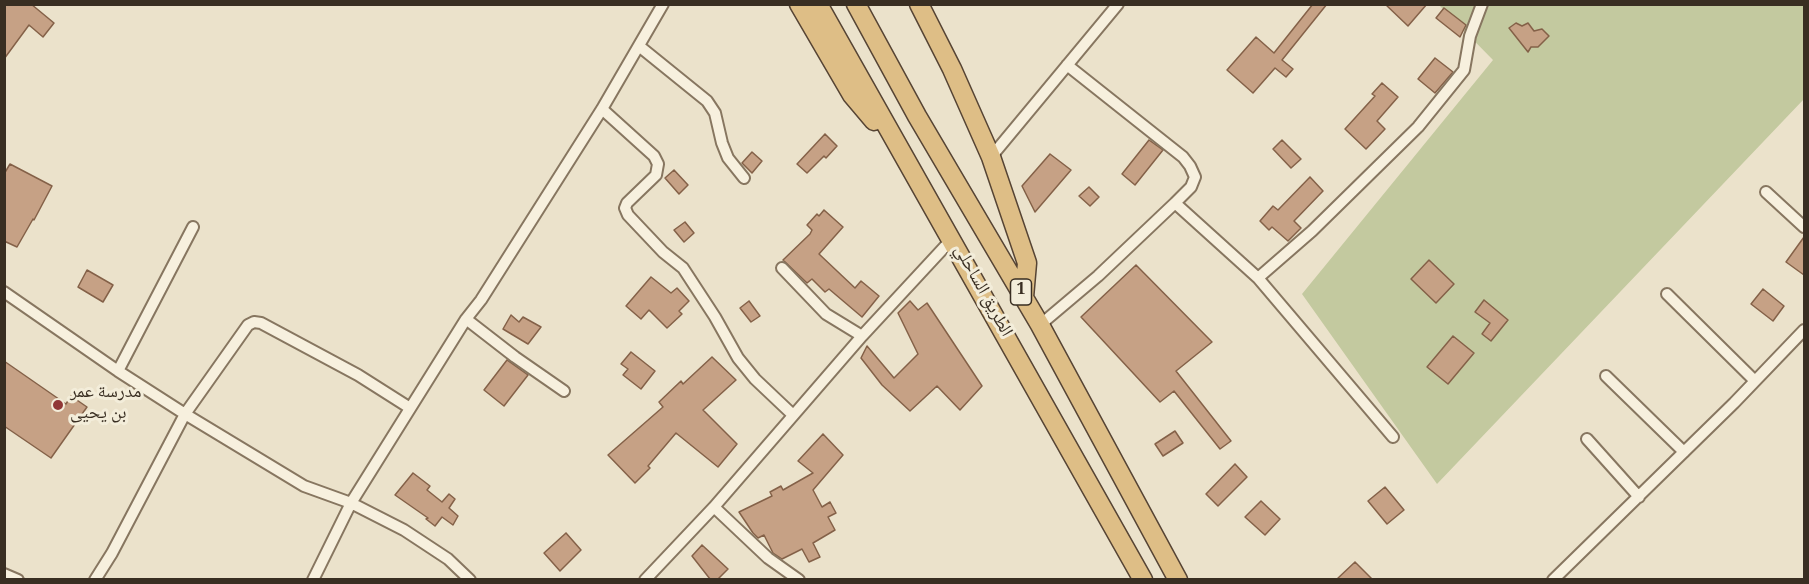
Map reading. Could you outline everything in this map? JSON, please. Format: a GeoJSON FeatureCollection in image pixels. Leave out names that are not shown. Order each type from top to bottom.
{"type":"FeatureCollection","features":[{"type":"Feature","properties":{"kind":"highway"},"geometry":{"type":"LineString","coordinates":[[799,4],[852,95],[903,156]]}},
{"type":"Feature","properties":{"kind":"highway","name":"الطريق الساحلي"},"geometry":{"type":"LineString","coordinates":[[818,4],[1143,579]]}},
{"type":"Feature","properties":{"kind":"highway"},"geometry":{"type":"LineString","coordinates":[[919,4],[952,69],[991,157],[1027,264],[1024,297]]}},
{"type":"Feature","properties":{"kind":"highway","name":"الطريق الساحلي"},"geometry":{"type":"LineString","coordinates":[[857,6],[917,116],[1040,325],[1178,579]]}},
{"type":"Feature","properties":{"kind":"street"},"geometry":{"type":"LineString","coordinates":[[313,579],[351,503],[466,319],[481,300],[602,109],[663,4]]}},
{"type":"Feature","properties":{"kind":"street"},"geometry":{"type":"LineString","coordinates":[[991,157],[1118,4]]}},
{"type":"Feature","properties":{"kind":"street"},"geometry":{"type":"LineString","coordinates":[[1257,278],[1312,231],[1418,127],[1464,70],[1470,36],[1482,4]]}},
{"type":"Feature","properties":{"kind":"street"},"geometry":{"type":"LineString","coordinates":[[639,46],[707,101],[715,113],[728,158],[744,178]]}},
{"type":"Feature","properties":{"kind":"street"},"geometry":{"type":"LineString","coordinates":[[1040,325],[1098,276],[1175,204],[1191,187],[1195,177],[1184,157],[1067,65]]}},
{"type":"Feature","properties":{"kind":"street"},"geometry":{"type":"LineString","coordinates":[[602,109],[654,156],[658,164],[656,175],[627,203],[625,208],[628,215],[663,252],[683,268],[738,358],[755,379],[793,416]]}},
{"type":"Feature","properties":{"kind":"street"},"geometry":{"type":"LineString","coordinates":[[1766,192],[1804,227]]}},
{"type":"Feature","properties":{"kind":"street"},"geometry":{"type":"LineString","coordinates":[[1175,204],[1257,278],[1393,437]]}},
{"type":"Feature","properties":{"kind":"street"},"geometry":{"type":"LineString","coordinates":[[118,371],[193,226]]}},
{"type":"Feature","properties":{"kind":"street"},"geometry":{"type":"LineString","coordinates":[[645,579],[714,507],[862,336],[951,240]]}},
{"type":"Feature","properties":{"kind":"street"},"geometry":{"type":"LineString","coordinates":[[782,268],[826,314],[862,336]]}},
{"type":"Feature","properties":{"kind":"street"},"geometry":{"type":"LineString","coordinates":[[4,292],[185,414],[304,486],[351,503],[404,530],[448,559],[470,579]]}},
{"type":"Feature","properties":{"kind":"street"},"geometry":{"type":"LineString","coordinates":[[1667,294],[1755,381]]}},
{"type":"Feature","properties":{"kind":"street"},"geometry":{"type":"LineString","coordinates":[[466,319],[564,391]]}},
{"type":"Feature","properties":{"kind":"street"},"geometry":{"type":"LineString","coordinates":[[95,579],[112,553],[185,414],[242,332],[254,322],[261,323],[358,375],[410,408]]}},
{"type":"Feature","properties":{"kind":"street"},"geometry":{"type":"LineString","coordinates":[[1553,579],[1684,453],[1804,330]]}},
{"type":"Feature","properties":{"kind":"street"},"geometry":{"type":"LineString","coordinates":[[1606,376],[1684,453]]}},
{"type":"Feature","properties":{"kind":"street"},"geometry":{"type":"LineString","coordinates":[[1587,439],[1639,497]]}},
{"type":"Feature","properties":{"kind":"street"},"geometry":{"type":"LineString","coordinates":[[714,507],[768,558],[799,579]]}},
{"type":"Feature","properties":{"kind":"street"},"geometry":{"type":"LineString","coordinates":[[4,574],[18,579]]}},
{"type":"Feature","properties":{"kind":"green space"},"geometry":{"type":"Polygon","coordinates":[[[1439,5],[1804,5],[1804,99],[1437,484],[1302,294],[1493,60],[1439,5]]]}},
{"type":"Feature","properties":{"kind":"building"},"geometry":{"type":"Polygon","coordinates":[[[4,4],[31,4],[54,23],[43,37],[29,25],[4,59],[4,4]]]}},
{"type":"Feature","properties":{"kind":"building"},"geometry":{"type":"Polygon","coordinates":[[[1313,4],[1327,4],[1282,60],[1293,69],[1286,77],[1275,68],[1253,93],[1227,70],[1256,37],[1274,53],[1313,4]]]}},
{"type":"Feature","properties":{"kind":"building"},"geometry":{"type":"Polygon","coordinates":[[[1385,4],[1427,4],[1408,26],[1385,4]]]}},
{"type":"Feature","properties":{"kind":"building"},"geometry":{"type":"Polygon","coordinates":[[[1444,8],[1466,25],[1460,37],[1436,18],[1444,8]]]}},
{"type":"Feature","properties":{"kind":"building"},"geometry":{"type":"Polygon","coordinates":[[[1516,23],[1522,26],[1528,23],[1534,31],[1542,29],[1549,36],[1538,47],[1531,47],[1528,52],[1509,28],[1516,23]]]}},
{"type":"Feature","properties":{"kind":"building"},"geometry":{"type":"Polygon","coordinates":[[[1435,58],[1453,72],[1435,93],[1418,79],[1435,58]]]}},
{"type":"Feature","properties":{"kind":"building"},"geometry":{"type":"Polygon","coordinates":[[[1382,83],[1398,97],[1377,121],[1385,129],[1366,149],[1345,129],[1375,96],[1372,94],[1382,83]]]}},
{"type":"Feature","properties":{"kind":"building"},"geometry":{"type":"Polygon","coordinates":[[[825,134],[837,146],[807,173],[797,164],[825,134]]]}},
{"type":"Feature","properties":{"kind":"building"},"geometry":{"type":"Polygon","coordinates":[[[1149,140],[1163,150],[1135,185],[1122,174],[1149,140]]]}},
{"type":"Feature","properties":{"kind":"building"},"geometry":{"type":"Polygon","coordinates":[[[1282,140],[1301,159],[1291,168],[1273,149],[1282,140]]]}},
{"type":"Feature","properties":{"kind":"building"},"geometry":{"type":"Polygon","coordinates":[[[752,152],[762,161],[752,173],[742,163],[752,152]]]}},
{"type":"Feature","properties":{"kind":"building"},"geometry":{"type":"Polygon","coordinates":[[[1050,154],[1071,170],[1035,212],[1022,186],[1050,154]]]}},
{"type":"Feature","properties":{"kind":"building"},"geometry":{"type":"Polygon","coordinates":[[[10,164],[52,186],[17,247],[4,241],[4,174],[10,164]]]}},
{"type":"Feature","properties":{"kind":"building"},"geometry":{"type":"Polygon","coordinates":[[[674,170],[688,185],[679,194],[665,178],[674,170]]]}},
{"type":"Feature","properties":{"kind":"building"},"geometry":{"type":"Polygon","coordinates":[[[1310,177],[1323,191],[1294,221],[1301,228],[1288,241],[1272,227],[1269,230],[1260,221],[1273,206],[1278,210],[1310,177]]]}},
{"type":"Feature","properties":{"kind":"building"},"geometry":{"type":"Polygon","coordinates":[[[1089,187],[1099,197],[1090,206],[1079,196],[1089,187]]]}},
{"type":"Feature","properties":{"kind":"building"},"geometry":{"type":"Polygon","coordinates":[[[824,210],[843,227],[819,254],[855,288],[861,281],[879,296],[862,317],[829,289],[825,292],[812,279],[807,283],[783,260],[810,234],[812,230],[807,225],[824,210]]]}},
{"type":"Feature","properties":{"kind":"building"},"geometry":{"type":"Polygon","coordinates":[[[685,222],[694,233],[684,242],[674,230],[685,222]]]}},
{"type":"Feature","properties":{"kind":"building"},"geometry":{"type":"Polygon","coordinates":[[[1804,237],[1804,275],[1786,262],[1804,237]]]}},
{"type":"Feature","properties":{"kind":"building"},"geometry":{"type":"Polygon","coordinates":[[[1429,260],[1454,284],[1436,303],[1411,279],[1429,260]]]}},
{"type":"Feature","properties":{"kind":"building"},"geometry":{"type":"Polygon","coordinates":[[[1136,265],[1212,342],[1176,371],[1231,441],[1220,449],[1174,391],[1160,402],[1081,317],[1136,265]]]}},
{"type":"Feature","properties":{"kind":"building"},"geometry":{"type":"Polygon","coordinates":[[[87,270],[113,285],[103,302],[78,287],[87,270]]]}},
{"type":"Feature","properties":{"kind":"building"},"geometry":{"type":"Polygon","coordinates":[[[651,277],[671,293],[677,288],[689,301],[679,311],[682,314],[667,328],[649,310],[641,319],[626,306],[651,277]]]}},
{"type":"Feature","properties":{"kind":"building"},"geometry":{"type":"Polygon","coordinates":[[[1763,289],[1784,306],[1773,321],[1751,304],[1763,289]]]}},
{"type":"Feature","properties":{"kind":"building"},"geometry":{"type":"Polygon","coordinates":[[[1484,300],[1508,320],[1491,341],[1482,334],[1490,323],[1475,312],[1484,300]]]}},
{"type":"Feature","properties":{"kind":"building"},"geometry":{"type":"Polygon","coordinates":[[[749,301],[760,316],[751,322],[740,308],[749,301]]]}},
{"type":"Feature","properties":{"kind":"building"},"geometry":{"type":"Polygon","coordinates":[[[910,301],[918,310],[927,303],[982,386],[960,410],[937,386],[910,411],[882,385],[861,358],[867,346],[894,378],[918,354],[898,313],[910,301]]]}},
{"type":"Feature","properties":{"kind":"building"},"geometry":{"type":"Polygon","coordinates":[[[511,315],[519,322],[523,317],[541,327],[528,344],[503,329],[511,315]]]}},
{"type":"Feature","properties":{"kind":"building"},"geometry":{"type":"Polygon","coordinates":[[[1453,336],[1474,353],[1448,384],[1427,367],[1453,336]]]}},
{"type":"Feature","properties":{"kind":"building"},"geometry":{"type":"Polygon","coordinates":[[[631,352],[655,371],[641,389],[623,375],[628,369],[621,364],[631,352]]]}},
{"type":"Feature","properties":{"kind":"building"},"geometry":{"type":"Polygon","coordinates":[[[712,357],[736,380],[703,410],[737,444],[718,467],[676,433],[648,466],[650,468],[635,483],[608,455],[663,407],[659,402],[681,381],[683,384],[712,357]]]}},
{"type":"Feature","properties":{"kind":"building"},"geometry":{"type":"Polygon","coordinates":[[[507,360],[528,375],[504,406],[484,390],[507,360]]]}},
{"type":"Feature","properties":{"kind":"building"},"geometry":{"type":"Polygon","coordinates":[[[4,361],[66,404],[71,396],[87,407],[51,458],[4,426],[4,361]]]}},
{"type":"Feature","properties":{"kind":"building"},"geometry":{"type":"Polygon","coordinates":[[[1175,431],[1183,443],[1163,456],[1155,444],[1175,431]]]}},
{"type":"Feature","properties":{"kind":"building"},"geometry":{"type":"Polygon","coordinates":[[[823,434],[843,455],[813,490],[822,507],[830,502],[836,513],[828,517],[835,530],[813,543],[820,557],[809,562],[802,549],[782,559],[773,553],[764,535],[758,538],[753,533],[739,512],[772,496],[770,492],[781,486],[783,490],[813,473],[798,461],[823,434]]]}},
{"type":"Feature","properties":{"kind":"building"},"geometry":{"type":"Polygon","coordinates":[[[1235,464],[1247,477],[1218,506],[1206,494],[1235,464]]]}},
{"type":"Feature","properties":{"kind":"building"},"geometry":{"type":"Polygon","coordinates":[[[413,473],[430,486],[427,490],[442,502],[449,494],[455,499],[449,508],[458,516],[453,525],[442,517],[435,526],[426,519],[428,518],[395,495],[413,473]]]}},
{"type":"Feature","properties":{"kind":"building"},"geometry":{"type":"Polygon","coordinates":[[[1385,487],[1404,510],[1387,524],[1368,501],[1385,487]]]}},
{"type":"Feature","properties":{"kind":"building"},"geometry":{"type":"Polygon","coordinates":[[[1261,501],[1280,519],[1265,535],[1245,517],[1261,501]]]}},
{"type":"Feature","properties":{"kind":"building"},"geometry":{"type":"Polygon","coordinates":[[[566,533],[581,550],[560,571],[544,553],[566,533]]]}},
{"type":"Feature","properties":{"kind":"building"},"geometry":{"type":"Polygon","coordinates":[[[702,545],[728,569],[718,579],[710,579],[692,556],[702,545]]]}},
{"type":"Feature","properties":{"kind":"building"},"geometry":{"type":"Polygon","coordinates":[[[1355,562],[1372,579],[1337,579],[1355,562]]]}},
{"type":"Feature","properties":{"kind":"place","name":"مدرسة عمر بن يحيى"},"geometry":{"type":"Point","coordinates":[58,405]}}]}
